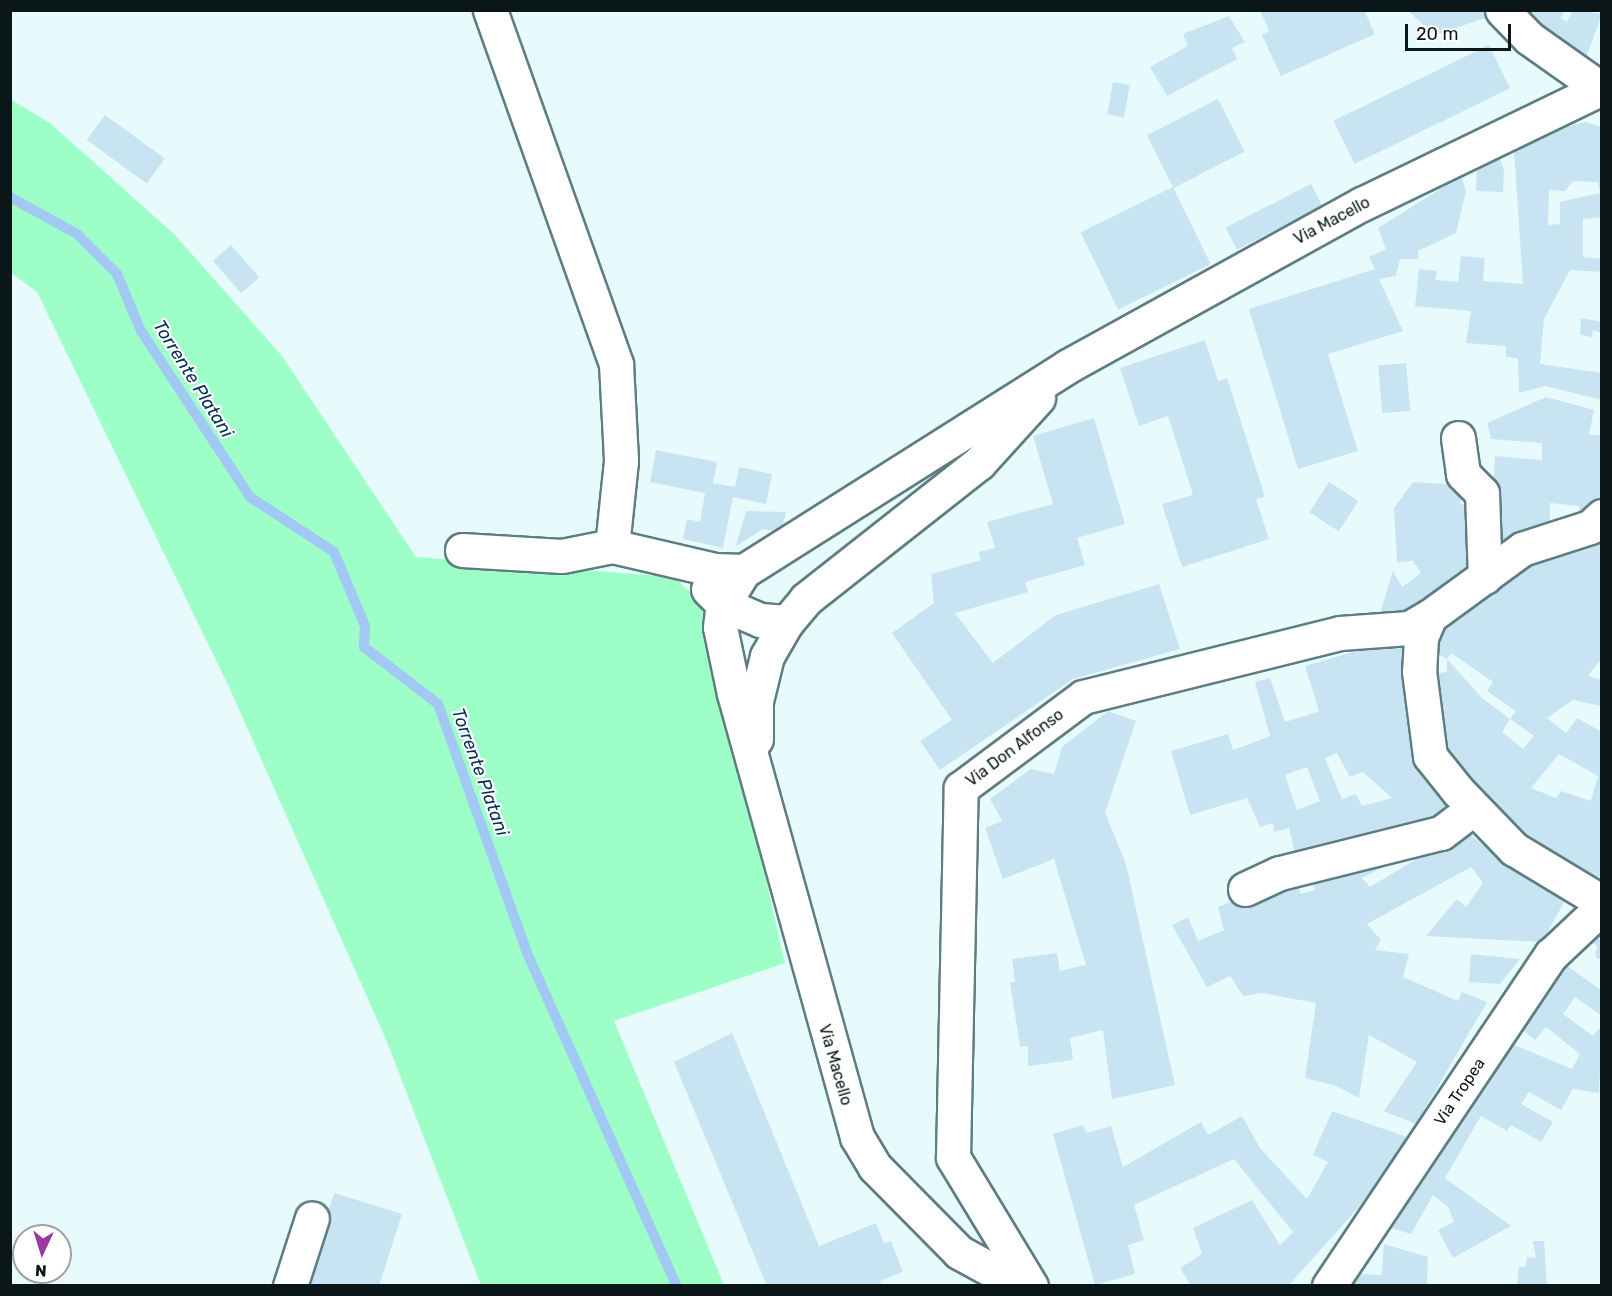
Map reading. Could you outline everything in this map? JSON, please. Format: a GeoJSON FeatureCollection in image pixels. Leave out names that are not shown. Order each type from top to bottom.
{"type":"FeatureCollection","features":[{"type":"Feature","properties":{"kind":"street"},"geometry":{"type":"LineString","coordinates":[[490,10],[616,364],[621,461],[612,546]]}},
{"type":"Feature","properties":{"kind":"street"},"geometry":{"type":"LineString","coordinates":[[1502,10],[1529,38],[1601,88]]}},
{"type":"Feature","properties":{"kind":"street","name":"Via Macello"},"geometry":{"type":"LineString","coordinates":[[744,571],[1068,366],[1362,204],[1601,88]]}},
{"type":"Feature","properties":{"kind":"street"},"geometry":{"type":"LineString","coordinates":[[757,775],[756,701],[767,656],[787,622],[806,599],[979,463],[1068,366]]}},
{"type":"Feature","properties":{"kind":"street"},"geometry":{"type":"LineString","coordinates":[[1458,438],[1463,474],[1482,493],[1485,577]]}},
{"type":"Feature","properties":{"kind":"street"},"geometry":{"type":"LineString","coordinates":[[895,475],[918,509]]}},
{"type":"Feature","properties":{"kind":"street","name":"Via Don Alfonso"},"geometry":{"type":"LineString","coordinates":[[1031,1286],[953,1157],[961,788],[1083,697],[1340,633],[1409,628],[1430,616],[1522,549],[1590,527],[1602,516]]}},
{"type":"Feature","properties":{"kind":"street"},"geometry":{"type":"LineString","coordinates":[[462,550],[562,556],[612,546],[664,556],[716,570],[744,571]]}},
{"type":"Feature","properties":{"kind":"street"},"geometry":{"type":"LineString","coordinates":[[664,556],[723,604],[760,620],[787,622]]}},
{"type":"Feature","properties":{"kind":"street"},"geometry":{"type":"LineString","coordinates":[[744,571],[723,604],[720,627],[757,775]]}},
{"type":"Feature","properties":{"kind":"street"},"geometry":{"type":"LineString","coordinates":[[1430,616],[1421,636],[1419,671],[1430,756],[1474,808],[1514,849],[1602,902]]}},
{"type":"Feature","properties":{"kind":"street","name":"Via Macello"},"geometry":{"type":"LineString","coordinates":[[757,775],[839,1087],[857,1137],[875,1167],[959,1252],[1021,1286]]}},
{"type":"Feature","properties":{"kind":"street"},"geometry":{"type":"LineString","coordinates":[[1245,889],[1280,873],[1441,833],[1474,808]]}},
{"type":"Feature","properties":{"kind":"street","name":"Via Tropea"},"geometry":{"type":"LineString","coordinates":[[1329,1286],[1551,955],[1602,907]]}},
{"type":"Feature","properties":{"kind":"street"},"geometry":{"type":"LineString","coordinates":[[290,1286],[312,1218]]}},
{"type":"Feature","properties":{"kind":"green space"},"geometry":{"type":"Polygon","coordinates":[[[10,99],[50,123],[175,235],[282,356],[416,557],[674,577],[698,599],[709,631],[785,963],[614,1021],[724,1285],[481,1285],[385,1037],[229,687],[37,292],[11,273],[10,99]]]}},
{"type":"Feature","properties":{"kind":"building"},"geometry":{"type":"Polygon","coordinates":[[[1260,10],[1364,10],[1375,34],[1281,76],[1262,35],[1269,31],[1260,10]]]}},
{"type":"Feature","properties":{"kind":"building"},"geometry":{"type":"Polygon","coordinates":[[[1407,10],[1486,10],[1491,16],[1435,35],[1407,10]]]}},
{"type":"Feature","properties":{"kind":"building"},"geometry":{"type":"Polygon","coordinates":[[[1517,10],[1566,10],[1561,18],[1567,22],[1573,10],[1602,14],[1586,58],[1517,10]]]}},
{"type":"Feature","properties":{"kind":"building"},"geometry":{"type":"Polygon","coordinates":[[[1229,16],[1245,42],[1232,48],[1237,59],[1167,96],[1150,67],[1188,46],[1183,34],[1229,16]]]}},
{"type":"Feature","properties":{"kind":"building"},"geometry":{"type":"Polygon","coordinates":[[[1489,45],[1510,88],[1355,164],[1334,121],[1489,45]]]}},
{"type":"Feature","properties":{"kind":"building"},"geometry":{"type":"Polygon","coordinates":[[[1113,82],[1130,85],[1124,117],[1107,114],[1113,82]]]}},
{"type":"Feature","properties":{"kind":"building"},"geometry":{"type":"Polygon","coordinates":[[[1218,99],[1245,152],[1174,188],[1147,135],[1218,99]]]}},
{"type":"Feature","properties":{"kind":"building"},"geometry":{"type":"Polygon","coordinates":[[[105,115],[165,158],[147,184],[87,140],[105,115]]]}},
{"type":"Feature","properties":{"kind":"building"},"geometry":{"type":"Polygon","coordinates":[[[1586,122],[1602,127],[1602,217],[1583,219],[1583,257],[1602,259],[1602,272],[1570,270],[1544,319],[1540,364],[1602,373],[1602,400],[1545,386],[1519,393],[1518,358],[1506,357],[1506,346],[1466,343],[1471,311],[1415,306],[1419,269],[1437,271],[1435,280],[1458,282],[1461,256],[1485,258],[1483,281],[1523,284],[1514,150],[1543,132],[1586,122]],[[1573,181],[1565,191],[1549,190],[1548,225],[1560,224],[1560,202],[1600,193],[1598,182],[1573,181]]]}},
{"type":"Feature","properties":{"kind":"building"},"geometry":{"type":"Polygon","coordinates":[[[1499,156],[1504,171],[1503,192],[1476,191],[1477,168],[1499,156]]]}},
{"type":"Feature","properties":{"kind":"building"},"geometry":{"type":"Polygon","coordinates":[[[1461,176],[1466,191],[1456,233],[1418,251],[1418,259],[1400,259],[1396,276],[1379,279],[1403,331],[1328,354],[1358,451],[1298,469],[1249,309],[1375,269],[1369,257],[1386,249],[1378,228],[1461,176]]]}},
{"type":"Feature","properties":{"kind":"building"},"geometry":{"type":"Polygon","coordinates":[[[1311,184],[1322,206],[1237,250],[1225,228],[1311,184]]]}},
{"type":"Feature","properties":{"kind":"building"},"geometry":{"type":"Polygon","coordinates":[[[1173,187],[1211,264],[1118,309],[1080,232],[1173,187]]]}},
{"type":"Feature","properties":{"kind":"building"},"geometry":{"type":"Polygon","coordinates":[[[231,245],[259,277],[241,293],[213,261],[231,245]]]}},
{"type":"Feature","properties":{"kind":"building"},"geometry":{"type":"Polygon","coordinates":[[[1581,318],[1602,322],[1602,333],[1593,330],[1592,337],[1580,335],[1581,318]]]}},
{"type":"Feature","properties":{"kind":"building"},"geometry":{"type":"Polygon","coordinates":[[[1205,340],[1218,381],[1227,378],[1265,497],[1256,499],[1269,539],[1182,567],[1162,504],[1193,495],[1168,416],[1139,426],[1120,368],[1205,340]]]}},
{"type":"Feature","properties":{"kind":"building"},"geometry":{"type":"Polygon","coordinates":[[[1406,363],[1410,411],[1382,413],[1378,365],[1406,363]]]}},
{"type":"Feature","properties":{"kind":"building"},"geometry":{"type":"Polygon","coordinates":[[[1546,397],[1594,410],[1589,435],[1602,435],[1602,499],[1578,519],[1579,506],[1550,503],[1550,525],[1490,559],[1495,456],[1542,460],[1542,443],[1491,439],[1487,423],[1546,397]]]}},
{"type":"Feature","properties":{"kind":"building"},"geometry":{"type":"Polygon","coordinates":[[[1094,418],[1125,524],[1077,538],[1085,565],[1025,582],[1028,592],[955,613],[993,663],[1056,615],[1159,584],[1180,649],[1073,679],[940,770],[920,741],[952,720],[892,633],[934,603],[931,574],[981,560],[978,552],[995,548],[987,522],[1053,504],[1033,436],[1094,418]]]}},
{"type":"Feature","properties":{"kind":"building"},"geometry":{"type":"Polygon","coordinates":[[[656,450],[717,462],[713,483],[735,487],[739,467],[772,474],[766,504],[733,497],[723,548],[683,539],[687,519],[700,522],[705,493],[650,482],[656,450]]]}},
{"type":"Feature","properties":{"kind":"building"},"geometry":{"type":"Polygon","coordinates":[[[1329,482],[1358,501],[1339,531],[1309,512],[1329,482]]]}},
{"type":"Feature","properties":{"kind":"building"},"geometry":{"type":"Polygon","coordinates":[[[1413,482],[1461,485],[1460,504],[1473,505],[1478,564],[1406,619],[1376,626],[1393,571],[1402,587],[1421,573],[1413,561],[1397,562],[1394,508],[1413,482]]]}},
{"type":"Feature","properties":{"kind":"building"},"geometry":{"type":"Polygon","coordinates":[[[746,511],[786,512],[781,532],[763,529],[736,546],[746,511]]]}},
{"type":"Feature","properties":{"kind":"building"},"geometry":{"type":"Polygon","coordinates":[[[1589,541],[1602,544],[1602,658],[1588,676],[1602,680],[1602,706],[1573,700],[1547,718],[1566,733],[1577,718],[1602,732],[1602,878],[1541,853],[1456,772],[1441,749],[1428,674],[1447,672],[1447,659],[1433,651],[1437,631],[1531,554],[1589,541]],[[1451,653],[1447,659],[1482,698],[1510,719],[1516,711],[1487,691],[1493,682],[1451,653]],[[1510,719],[1502,732],[1523,749],[1534,736],[1510,719]],[[1559,754],[1531,788],[1556,798],[1561,791],[1591,801],[1598,776],[1559,754]]]}},
{"type":"Feature","properties":{"kind":"building"},"geometry":{"type":"Polygon","coordinates":[[[1408,636],[1410,734],[1422,761],[1457,810],[1431,827],[1296,858],[1289,828],[1274,832],[1273,823],[1260,827],[1247,798],[1190,815],[1171,751],[1228,734],[1233,750],[1270,736],[1255,682],[1270,678],[1285,722],[1319,711],[1305,666],[1408,636]],[[1337,753],[1325,758],[1342,799],[1356,794],[1362,806],[1392,798],[1363,772],[1350,777],[1337,753]],[[1307,767],[1285,775],[1297,810],[1320,801],[1307,767]]]}},
{"type":"Feature","properties":{"kind":"building"},"geometry":{"type":"Polygon","coordinates":[[[1108,711],[1136,721],[1105,813],[1126,864],[1175,1085],[1112,1099],[1103,1030],[1070,1038],[1073,1060],[1028,1066],[1028,1046],[1020,1047],[1010,982],[1015,982],[1012,959],[1057,953],[1060,971],[1086,965],[1054,859],[1003,879],[985,828],[1002,821],[990,799],[1031,769],[1054,774],[1062,747],[1108,711]]]}},
{"type":"Feature","properties":{"kind":"building"},"geometry":{"type":"Polygon","coordinates":[[[1465,830],[1484,846],[1568,895],[1542,942],[1426,936],[1457,899],[1466,907],[1483,883],[1471,867],[1367,924],[1381,940],[1375,950],[1409,954],[1403,977],[1458,1001],[1462,992],[1487,1002],[1416,1124],[1384,1111],[1417,1062],[1369,1035],[1359,1098],[1336,1086],[1305,1078],[1316,1003],[1262,993],[1243,996],[1230,976],[1207,987],[1172,925],[1188,917],[1198,941],[1224,930],[1218,907],[1295,876],[1301,894],[1315,890],[1307,872],[1395,861],[1362,878],[1370,887],[1465,830]]]}},
{"type":"Feature","properties":{"kind":"building"},"geometry":{"type":"Polygon","coordinates":[[[1593,927],[1602,931],[1602,960],[1595,957],[1597,946],[1584,938],[1593,927]]]}},
{"type":"Feature","properties":{"kind":"building"},"geometry":{"type":"Polygon","coordinates":[[[1471,954],[1520,959],[1500,984],[1469,982],[1471,954]]]}},
{"type":"Feature","properties":{"kind":"building"},"geometry":{"type":"Polygon","coordinates":[[[1562,962],[1602,991],[1602,1016],[1575,997],[1563,1014],[1593,1036],[1602,1025],[1599,1093],[1573,1089],[1561,1110],[1529,1092],[1521,1104],[1553,1122],[1541,1142],[1511,1125],[1507,1131],[1481,1116],[1445,1178],[1511,1226],[1453,1258],[1438,1230],[1454,1222],[1448,1207],[1433,1195],[1411,1234],[1384,1226],[1502,1040],[1572,1069],[1580,1054],[1546,1027],[1535,1040],[1514,1023],[1562,962]]]}},
{"type":"Feature","properties":{"kind":"building"},"geometry":{"type":"Polygon","coordinates":[[[732,1033],[819,1246],[876,1223],[884,1243],[891,1241],[903,1272],[880,1281],[881,1286],[767,1286],[674,1062],[732,1033]]]}},
{"type":"Feature","properties":{"kind":"building"},"geometry":{"type":"Polygon","coordinates":[[[1332,1111],[1410,1138],[1377,1187],[1288,1286],[1191,1286],[1180,1268],[1202,1254],[1193,1228],[1252,1200],[1280,1245],[1293,1232],[1234,1159],[1134,1205],[1144,1240],[1128,1245],[1135,1274],[1095,1285],[1053,1134],[1083,1125],[1086,1133],[1111,1126],[1123,1167],[1201,1122],[1208,1135],[1242,1116],[1260,1148],[1307,1199],[1328,1162],[1313,1155],[1332,1111]]]}},
{"type":"Feature","properties":{"kind":"building"},"geometry":{"type":"Polygon","coordinates":[[[334,1193],[402,1214],[379,1286],[305,1286],[334,1193]]]}},
{"type":"Feature","properties":{"kind":"building"},"geometry":{"type":"Polygon","coordinates":[[[1533,1241],[1544,1241],[1547,1286],[1517,1286],[1519,1267],[1526,1266],[1527,1257],[1536,1258],[1533,1241]]]}},
{"type":"Feature","properties":{"kind":"building"},"geometry":{"type":"Polygon","coordinates":[[[1384,1244],[1428,1257],[1427,1286],[1346,1286],[1354,1274],[1382,1275],[1384,1244]]]}},
{"type":"Feature","properties":{"kind":"waterway","name":"Torrente Platani"},"geometry":{"type":"LineString","coordinates":[[10,197],[77,234],[117,274],[141,331],[250,497],[334,552],[365,626],[364,647],[438,704],[527,953],[677,1286]]}}]}
